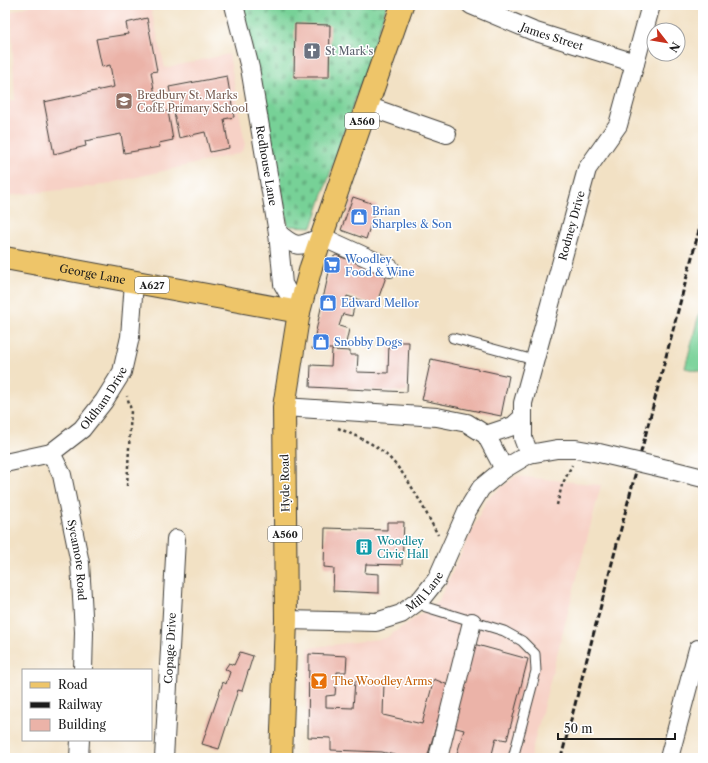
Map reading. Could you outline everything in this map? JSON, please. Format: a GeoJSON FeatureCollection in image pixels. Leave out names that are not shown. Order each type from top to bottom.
{"type":"FeatureCollection","features":[{"type":"Feature","properties":{"kind":"main road","name":"A560"},"geometry":{"type":"LineString","coordinates":[[322,237],[402,5]]}},
{"type":"Feature","properties":{"kind":"main road","name":"Hyde Road"},"geometry":{"type":"LineString","coordinates":[[281,758],[286,620],[284,407],[299,312],[311,267],[322,237]]}},
{"type":"Feature","properties":{"kind":"main road","name":"George Lane"},"geometry":{"type":"LineString","coordinates":[[5,258],[299,312]]}},
{"type":"Feature","properties":{"kind":"street","name":"Redhouse Lane"},"geometry":{"type":"LineString","coordinates":[[234,5],[250,68],[278,233],[283,284],[299,312]]}},
{"type":"Feature","properties":{"kind":"street","name":"James Street"},"geometry":{"type":"LineString","coordinates":[[471,5],[533,31],[635,63]]}},
{"type":"Feature","properties":{"kind":"street","name":"Rodney Drive"},"geometry":{"type":"LineString","coordinates":[[529,454],[523,438],[522,403],[587,169],[618,125],[651,5]]}},
{"type":"Feature","properties":{"kind":"street"},"geometry":{"type":"LineString","coordinates":[[367,106],[448,134]]}},
{"type":"Feature","properties":{"kind":"street"},"geometry":{"type":"LineString","coordinates":[[278,233],[288,242],[300,246],[322,237],[390,268]]}},
{"type":"Feature","properties":{"kind":"street","name":"Oldham Drive"},"geometry":{"type":"LineString","coordinates":[[5,463],[51,453],[82,429],[104,401],[122,372],[130,338],[134,282]]}},
{"type":"Feature","properties":{"kind":"street"},"geometry":{"type":"LineString","coordinates":[[284,407],[437,417],[467,423],[486,435],[504,468]]}},
{"type":"Feature","properties":{"kind":"street"},"geometry":{"type":"LineString","coordinates":[[486,435],[512,426],[522,418]]}},
{"type":"Feature","properties":{"kind":"street","name":"Mill Lane"},"geometry":{"type":"LineString","coordinates":[[286,620],[376,622],[401,614],[421,600],[437,579],[467,511],[481,488],[504,468],[529,454],[557,449],[576,449],[599,453],[703,478]]}},
{"type":"Feature","properties":{"kind":"street","name":"Sycamore Road"},"geometry":{"type":"LineString","coordinates":[[51,453],[62,475],[80,563],[84,632],[83,669]]}},
{"type":"Feature","properties":{"kind":"street","name":"Copage Drive"},"geometry":{"type":"LineString","coordinates":[[164,758],[176,539]]}},
{"type":"Feature","properties":{"kind":"street"},"geometry":{"type":"LineString","coordinates":[[438,758],[472,622]]}},
{"type":"Feature","properties":{"kind":"street"},"geometry":{"type":"LineString","coordinates":[[669,758],[698,649]]}},
{"type":"Feature","properties":{"kind":"street"},"geometry":{"type":"LineString","coordinates":[[79,758],[80,741]]}},
{"type":"Feature","properties":{"kind":"lane"},"geometry":{"type":"LineString","coordinates":[[453,338],[534,360]]}},
{"type":"Feature","properties":{"kind":"lane"},"geometry":{"type":"LineString","coordinates":[[421,600],[426,607],[504,631],[522,640],[535,654],[536,671],[513,758]]}},
{"type":"Feature","properties":{"kind":"path"},"geometry":{"type":"LineString","coordinates":[[122,372],[130,410],[127,486]]}},
{"type":"Feature","properties":{"kind":"path"},"geometry":{"type":"LineString","coordinates":[[338,428],[359,437],[381,451],[400,470],[417,496],[443,546],[450,550]]}},
{"type":"Feature","properties":{"kind":"path"},"geometry":{"type":"LineString","coordinates":[[557,505],[562,486],[573,463],[576,449]]}},
{"type":"Feature","properties":{"kind":"shaded area","name":"Bredbury St. Marks CofE Primary School"},"geometry":{"type":"Polygon","coordinates":[[[31,5],[150,5],[165,68],[229,54],[245,144],[244,148],[237,154],[98,186],[5,196],[5,101],[15,100],[11,12],[31,5]]]}},
{"type":"Feature","properties":{"kind":"shaded area"},"geometry":{"type":"Polygon","coordinates":[[[516,476],[601,485],[530,758],[305,758],[308,648],[386,638],[438,602],[487,499],[516,476]]]}},
{"type":"Feature","properties":{"kind":"green space"},"geometry":{"type":"Polygon","coordinates":[[[242,5],[387,5],[312,227],[288,226],[242,5]]]}},
{"type":"Feature","properties":{"kind":"green space"},"geometry":{"type":"Polygon","coordinates":[[[703,299],[703,372],[685,368],[703,299]]]}},
{"type":"Feature","properties":{"kind":"building"},"geometry":{"type":"Polygon","coordinates":[[[147,18],[157,71],[151,72],[158,112],[168,111],[173,140],[159,143],[160,147],[124,153],[121,134],[85,141],[86,146],[54,154],[44,102],[114,87],[110,65],[102,67],[96,39],[128,34],[126,23],[147,18]]]}},
{"type":"Feature","properties":{"kind":"building","name":"St Mark's"},"geometry":{"type":"Polygon","coordinates":[[[295,24],[330,25],[329,77],[294,77],[295,24]]]}},
{"type":"Feature","properties":{"kind":"building"},"geometry":{"type":"Polygon","coordinates":[[[227,76],[234,117],[224,119],[229,148],[210,152],[205,132],[179,138],[169,87],[227,76]]]}},
{"type":"Feature","properties":{"kind":"building","name":"Brian Sharples & Son"},"geometry":{"type":"Polygon","coordinates":[[[353,197],[377,205],[366,239],[341,230],[353,197]]]}},
{"type":"Feature","properties":{"kind":"building"},"geometry":{"type":"Polygon","coordinates":[[[336,255],[387,274],[376,305],[347,296],[346,300],[355,302],[352,316],[343,314],[339,326],[349,329],[346,343],[336,341],[334,349],[312,349],[332,258],[336,255]]]}},
{"type":"Feature","properties":{"kind":"building"},"geometry":{"type":"Polygon","coordinates":[[[389,342],[409,342],[407,392],[310,387],[311,365],[331,366],[332,350],[350,351],[350,355],[358,355],[357,372],[388,373],[389,342]]]}},
{"type":"Feature","properties":{"kind":"building"},"geometry":{"type":"Polygon","coordinates":[[[431,359],[509,376],[501,416],[422,400],[431,359]]]}},
{"type":"Feature","properties":{"kind":"building","name":"Woodley Civic Hall"},"geometry":{"type":"Polygon","coordinates":[[[387,522],[404,522],[402,565],[366,564],[365,573],[379,574],[379,593],[333,591],[334,568],[324,567],[325,528],[387,530],[387,522]]]}},
{"type":"Feature","properties":{"kind":"building"},"geometry":{"type":"Polygon","coordinates":[[[470,643],[528,659],[507,740],[496,738],[491,758],[456,757],[464,730],[449,726],[470,643]]]}},
{"type":"Feature","properties":{"kind":"building"},"geometry":{"type":"Polygon","coordinates":[[[240,652],[253,656],[242,691],[238,690],[219,749],[202,744],[223,682],[226,684],[230,672],[225,669],[229,663],[234,665],[240,652]]]}},
{"type":"Feature","properties":{"kind":"building"},"geometry":{"type":"Polygon","coordinates":[[[309,654],[347,656],[346,672],[337,672],[335,695],[326,696],[326,707],[353,708],[355,681],[384,682],[383,715],[422,724],[434,679],[448,685],[427,758],[407,758],[382,752],[331,750],[331,738],[308,737],[309,654]]]}},
{"type":"Feature","properties":{"kind":"railway"},"geometry":{"type":"LineString","coordinates":[[561,758],[703,215]]}},
{"type":"Feature","properties":{"kind":"place","name":"St Mark's"},"geometry":{"type":"Point","coordinates":[312,51]}},
{"type":"Feature","properties":{"kind":"place","name":"Bredbury St. Marks CofE Primary School"},"geometry":{"type":"Point","coordinates":[124,101]}},
{"type":"Feature","properties":{"kind":"place","name":"Brian Sharples & Son"},"geometry":{"type":"Point","coordinates":[359,217]}},
{"type":"Feature","properties":{"kind":"place","name":"Woodley Food & Wine"},"geometry":{"type":"Point","coordinates":[332,265]}},
{"type":"Feature","properties":{"kind":"place","name":"Edward Mellor"},"geometry":{"type":"Point","coordinates":[328,303]}},
{"type":"Feature","properties":{"kind":"place","name":"Snobby Dogs"},"geometry":{"type":"Point","coordinates":[321,342]}},
{"type":"Feature","properties":{"kind":"place","name":"Woodley Civic Hall"},"geometry":{"type":"Point","coordinates":[364,547]}},
{"type":"Feature","properties":{"kind":"place","name":"The Woodley Arms"},"geometry":{"type":"Point","coordinates":[319,681]}}]}
